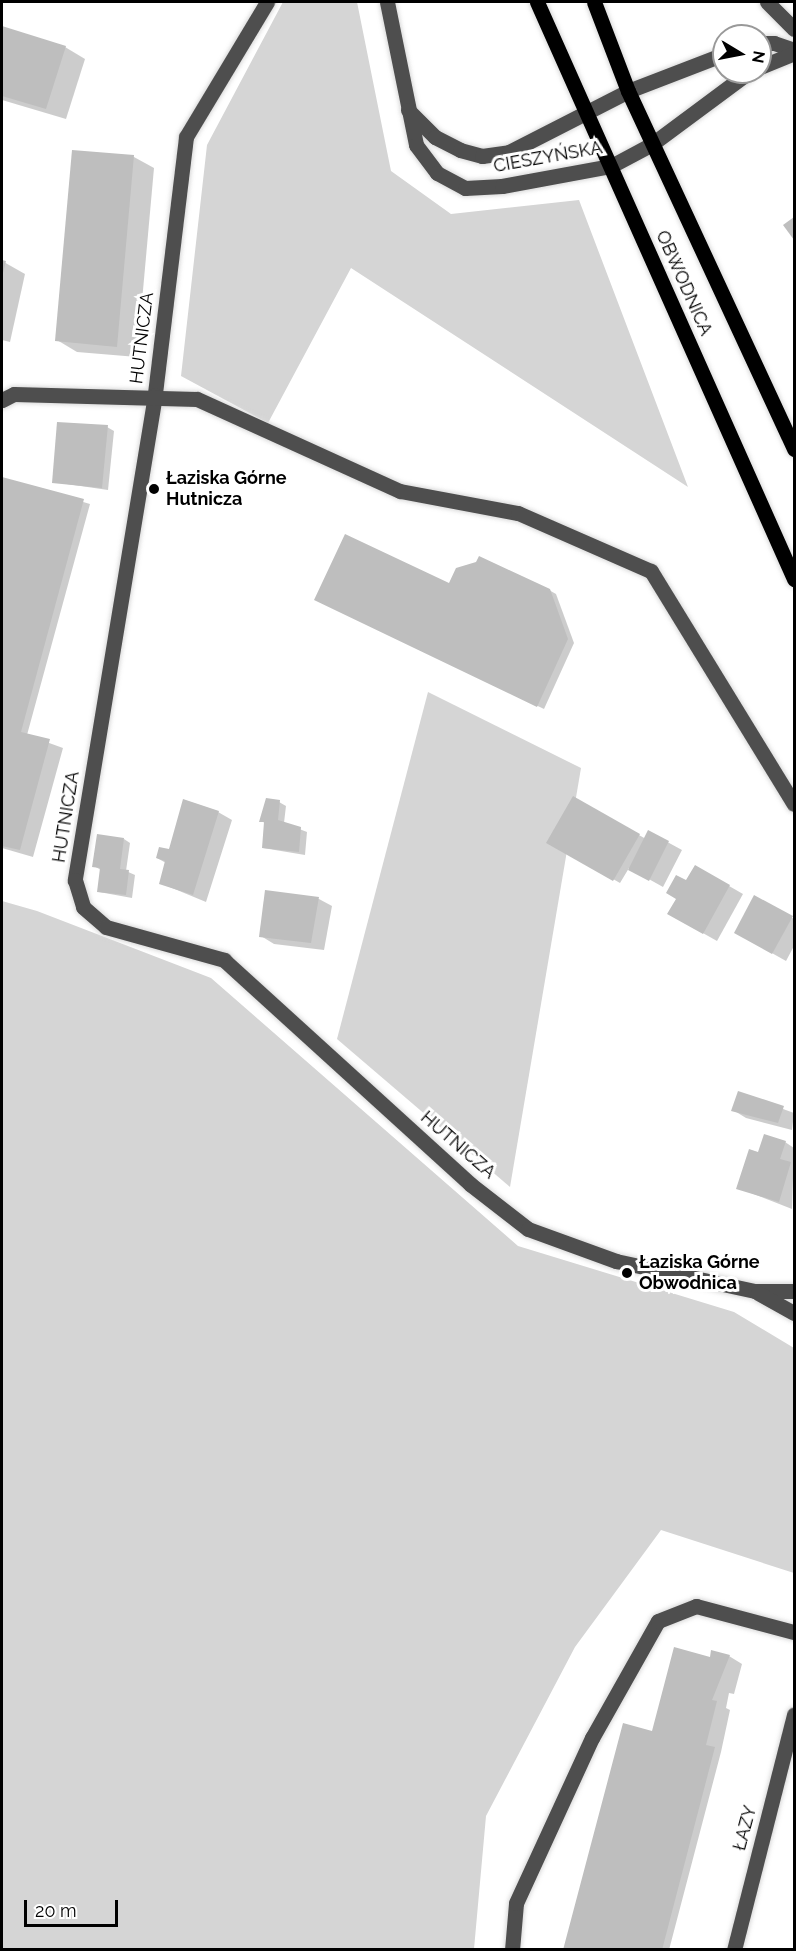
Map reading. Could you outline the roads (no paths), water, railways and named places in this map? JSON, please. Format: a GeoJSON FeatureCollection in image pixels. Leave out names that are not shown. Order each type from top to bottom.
{"type":"FeatureCollection","features":[{"type":"Feature","properties":{"kind":"main road","name":"OBWODNICA"},"geometry":{"type":"LineString","coordinates":[[537,2],[588,111],[795,579]]}},
{"type":"Feature","properties":{"kind":"main road","name":"OBWODNICA"},"geometry":{"type":"LineString","coordinates":[[594,2],[628,91],[795,449]]}},
{"type":"Feature","properties":{"kind":"street","name":"HUTNICZA"},"geometry":{"type":"LineString","coordinates":[[267,2],[186,137],[155,395],[75,880],[82,907],[106,927],[224,960],[470,1184],[528,1229],[616,1261],[755,1292]]}},
{"type":"Feature","properties":{"kind":"street","name":"CIESZYŃSKA"},"geometry":{"type":"LineString","coordinates":[[387,2],[406,108],[416,145],[437,173],[465,188],[502,186],[611,166],[652,144],[733,84]]}},
{"type":"Feature","properties":{"kind":"street"},"geometry":{"type":"LineString","coordinates":[[766,2],[795,29]]}},
{"type":"Feature","properties":{"kind":"street"},"geometry":{"type":"LineString","coordinates":[[772,43],[795,52]]}},
{"type":"Feature","properties":{"kind":"street"},"geometry":{"type":"LineString","coordinates":[[772,62],[795,52]]}},
{"type":"Feature","properties":{"kind":"street","name":"CIESZYŃSKA"},"geometry":{"type":"LineString","coordinates":[[406,108],[435,137],[482,156],[509,152],[628,91],[712,59]]}},
{"type":"Feature","properties":{"kind":"street"},"geometry":{"type":"LineString","coordinates":[[2,400],[14,394],[155,395],[197,399],[400,491],[518,513],[651,571],[795,804]]}},
{"type":"Feature","properties":{"kind":"street"},"geometry":{"type":"LineString","coordinates":[[755,1292],[795,1291]]}},
{"type":"Feature","properties":{"kind":"street"},"geometry":{"type":"LineString","coordinates":[[755,1292],[795,1313]]}},
{"type":"Feature","properties":{"kind":"street"},"geometry":{"type":"LineString","coordinates":[[512,1950],[516,1903],[592,1738],[658,1621],[696,1606],[795,1632]]}},
{"type":"Feature","properties":{"kind":"street","name":"ŁAZY"},"geometry":{"type":"LineString","coordinates":[[734,1950],[795,1715]]}},
{"type":"Feature","properties":{"kind":"place","name":"Łaziska Górne Hutnicza"},"geometry":{"type":"Point","coordinates":[154,489]}},
{"type":"Feature","properties":{"kind":"place","name":"Łaziska Górne Obwodnica"},"geometry":{"type":"Point","coordinates":[627,1273]}}]}
